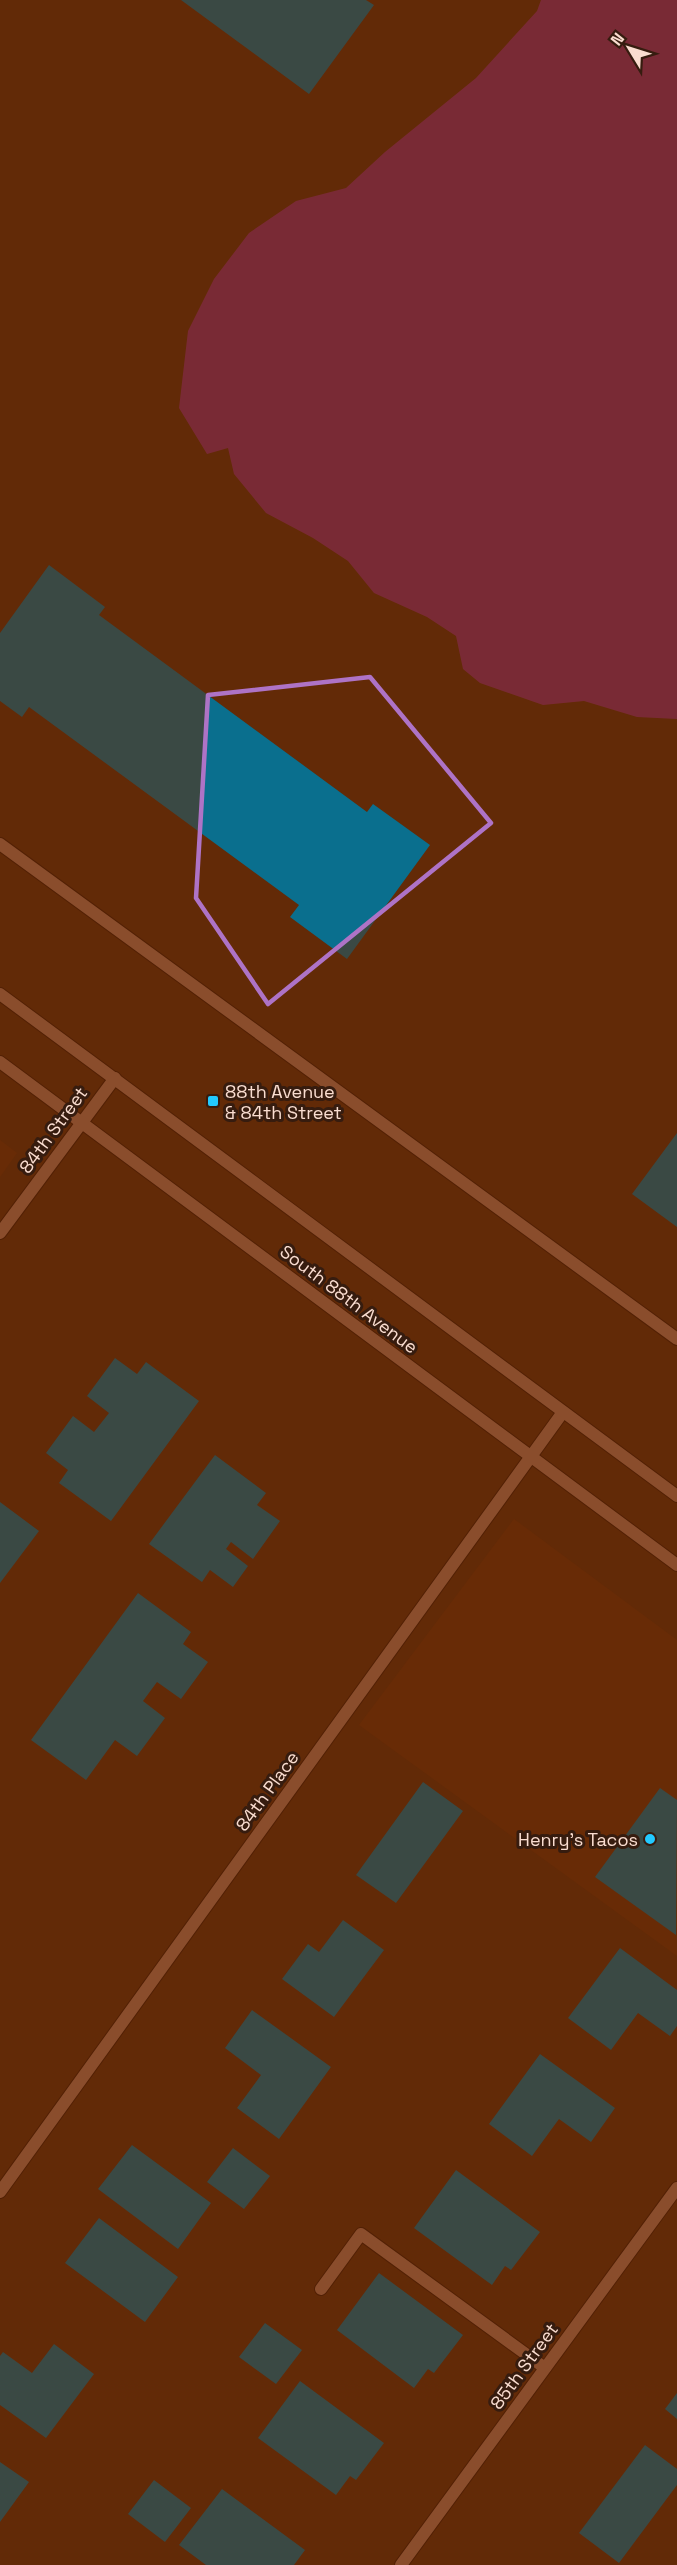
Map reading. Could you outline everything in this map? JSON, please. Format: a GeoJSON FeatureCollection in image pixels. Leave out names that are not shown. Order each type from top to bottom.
{"type":"FeatureCollection","features":[{"type":"Feature","properties":{"kind":"street"},"geometry":{"type":"LineString","coordinates":[[0,844],[677,1339]]}},
{"type":"Feature","properties":{"kind":"street","name":"South 88th Avenue"},"geometry":{"type":"LineString","coordinates":[[0,994],[677,1496]]}},
{"type":"Feature","properties":{"kind":"street","name":"South 88th Avenue"},"geometry":{"type":"LineString","coordinates":[[0,1062],[677,1565]]}},
{"type":"Feature","properties":{"kind":"street","name":"84th Street"},"geometry":{"type":"LineString","coordinates":[[0,1233],[115,1078]]}},
{"type":"Feature","properties":{"kind":"street","name":"84th Place"},"geometry":{"type":"LineString","coordinates":[[0,2192],[563,1412]]}},
{"type":"Feature","properties":{"kind":"street","name":"85th Street"},"geometry":{"type":"LineString","coordinates":[[401,2565],[677,2188]]}},
{"type":"Feature","properties":{"kind":"street"},"geometry":{"type":"LineString","coordinates":[[321,2289],[361,2234],[545,2368]]}},
{"type":"Feature","properties":{"kind":"highlighted area"},"geometry":{"type":"Polygon","coordinates":[[[370,677],[491,823],[268,1004],[196,898],[208,695],[370,677]]]}},
{"type":"Feature","properties":{"kind":"shaded area"},"geometry":{"type":"Polygon","coordinates":[[[541,0],[677,0],[677,719],[637,717],[584,701],[543,705],[480,683],[463,669],[456,636],[427,617],[374,593],[348,561],[313,538],[266,513],[234,474],[228,448],[207,454],[179,408],[188,331],[214,279],[249,233],[296,201],[346,188],[385,152],[476,78],[537,11],[541,0]]]}},
{"type":"Feature","properties":{"kind":"shaded area"},"geometry":{"type":"Polygon","coordinates":[[[0,1140],[17,1153],[0,1177],[0,1140]]]}},
{"type":"Feature","properties":{"kind":"shaded area"},"geometry":{"type":"Polygon","coordinates":[[[514,1519],[677,1640],[677,1956],[359,1725],[514,1519]]]}},
{"type":"Feature","properties":{"kind":"building"},"geometry":{"type":"Polygon","coordinates":[[[181,0],[366,0],[374,5],[309,94],[181,0]]]}},
{"type":"Feature","properties":{"kind":"building"},"geometry":{"type":"Polygon","coordinates":[[[49,565],[105,607],[99,615],[367,812],[373,804],[430,845],[347,959],[290,917],[299,905],[29,707],[22,717],[0,701],[0,633],[49,565]]]}},
{"type":"Feature","properties":{"kind":"building"},"geometry":{"type":"Polygon","coordinates":[[[677,1133],[677,1227],[632,1194],[677,1133]]]}},
{"type":"Feature","properties":{"kind":"building"},"geometry":{"type":"Polygon","coordinates":[[[115,1358],[137,1374],[146,1362],[199,1401],[111,1521],[59,1483],[68,1470],[46,1453],[73,1416],[94,1432],[109,1413],[87,1396],[115,1358]]]}},
{"type":"Feature","properties":{"kind":"building"},"geometry":{"type":"Polygon","coordinates":[[[215,1455],[266,1493],[257,1505],[280,1521],[253,1559],[231,1542],[226,1549],[248,1566],[233,1587],[210,1570],[202,1582],[149,1544],[215,1455]]]}},
{"type":"Feature","properties":{"kind":"building"},"geometry":{"type":"Polygon","coordinates":[[[0,1502],[39,1531],[0,1583],[0,1502]]]}},
{"type":"Feature","properties":{"kind":"building"},"geometry":{"type":"Polygon","coordinates":[[[138,1593],[191,1632],[183,1644],[208,1662],[181,1699],[157,1682],[143,1701],[165,1718],[137,1756],[115,1740],[86,1780],[31,1740],[138,1593]]]}},
{"type":"Feature","properties":{"kind":"building"},"geometry":{"type":"Polygon","coordinates":[[[423,1782],[463,1811],[396,1903],[356,1875],[423,1782]]]}},
{"type":"Feature","properties":{"kind":"building","name":"Henry's Tacos"},"geometry":{"type":"Polygon","coordinates":[[[660,1788],[677,1800],[676,1935],[595,1877],[660,1788]]]}},
{"type":"Feature","properties":{"kind":"building"},"geometry":{"type":"Polygon","coordinates":[[[343,1920],[384,1950],[334,2017],[282,1979],[308,1944],[319,1952],[343,1920]]]}},
{"type":"Feature","properties":{"kind":"building"},"geometry":{"type":"Polygon","coordinates":[[[620,1948],[677,1990],[677,2026],[670,2036],[638,2013],[611,2050],[568,2018],[620,1948]]]}},
{"type":"Feature","properties":{"kind":"building"},"geometry":{"type":"Polygon","coordinates":[[[252,2010],[331,2067],[279,2139],[237,2108],[261,2075],[225,2048],[252,2010]]]}},
{"type":"Feature","properties":{"kind":"building"},"geometry":{"type":"Polygon","coordinates":[[[540,2054],[615,2108],[591,2142],[559,2119],[532,2156],[489,2124],[540,2054]]]}},
{"type":"Feature","properties":{"kind":"building"},"geometry":{"type":"Polygon","coordinates":[[[132,2145],[211,2203],[178,2249],[98,2189],[132,2145]]]}},
{"type":"Feature","properties":{"kind":"building"},"geometry":{"type":"Polygon","coordinates":[[[233,2148],[270,2176],[244,2209],[207,2182],[233,2148]]]}},
{"type":"Feature","properties":{"kind":"building"},"geometry":{"type":"Polygon","coordinates":[[[456,2170],[540,2232],[511,2270],[505,2266],[492,2285],[414,2228],[456,2170]]]}},
{"type":"Feature","properties":{"kind":"building"},"geometry":{"type":"Polygon","coordinates":[[[99,2218],[178,2277],[145,2322],[65,2263],[99,2218]]]}},
{"type":"Feature","properties":{"kind":"building"},"geometry":{"type":"Polygon","coordinates":[[[379,2273],[463,2335],[434,2373],[428,2369],[414,2388],[337,2330],[379,2273]]]}},
{"type":"Feature","properties":{"kind":"building"},"geometry":{"type":"Polygon","coordinates":[[[265,2323],[302,2350],[276,2384],[239,2357],[265,2323]]]}},
{"type":"Feature","properties":{"kind":"building"},"geometry":{"type":"Polygon","coordinates":[[[54,2344],[94,2374],[46,2438],[0,2405],[0,2356],[3,2352],[32,2373],[54,2344]]]}},
{"type":"Feature","properties":{"kind":"building"},"geometry":{"type":"Polygon","coordinates":[[[300,2381],[384,2443],[356,2480],[350,2476],[336,2495],[258,2438],[300,2381]]]}},
{"type":"Feature","properties":{"kind":"building"},"geometry":{"type":"Polygon","coordinates":[[[677,2393],[677,2419],[665,2409],[677,2393]]]}},
{"type":"Feature","properties":{"kind":"building"},"geometry":{"type":"Polygon","coordinates":[[[645,2445],[677,2469],[677,2485],[619,2563],[579,2533],[645,2445]]]}},
{"type":"Feature","properties":{"kind":"building"},"geometry":{"type":"Polygon","coordinates":[[[0,2462],[29,2482],[0,2522],[0,2462]]]}},
{"type":"Feature","properties":{"kind":"building"},"geometry":{"type":"Polygon","coordinates":[[[154,2480],[191,2508],[165,2542],[128,2514],[154,2480]]]}},
{"type":"Feature","properties":{"kind":"building"},"geometry":{"type":"Polygon","coordinates":[[[222,2489],[305,2550],[294,2565],[206,2565],[179,2545],[222,2489]]]}},
{"type":"Feature","properties":{"kind":"place","name":"88th Avenue & 84th Street"},"geometry":{"type":"Point","coordinates":[213,1101]}},
{"type":"Feature","properties":{"kind":"place","name":"Henry's Tacos"},"geometry":{"type":"Point","coordinates":[650,1839]}}]}
